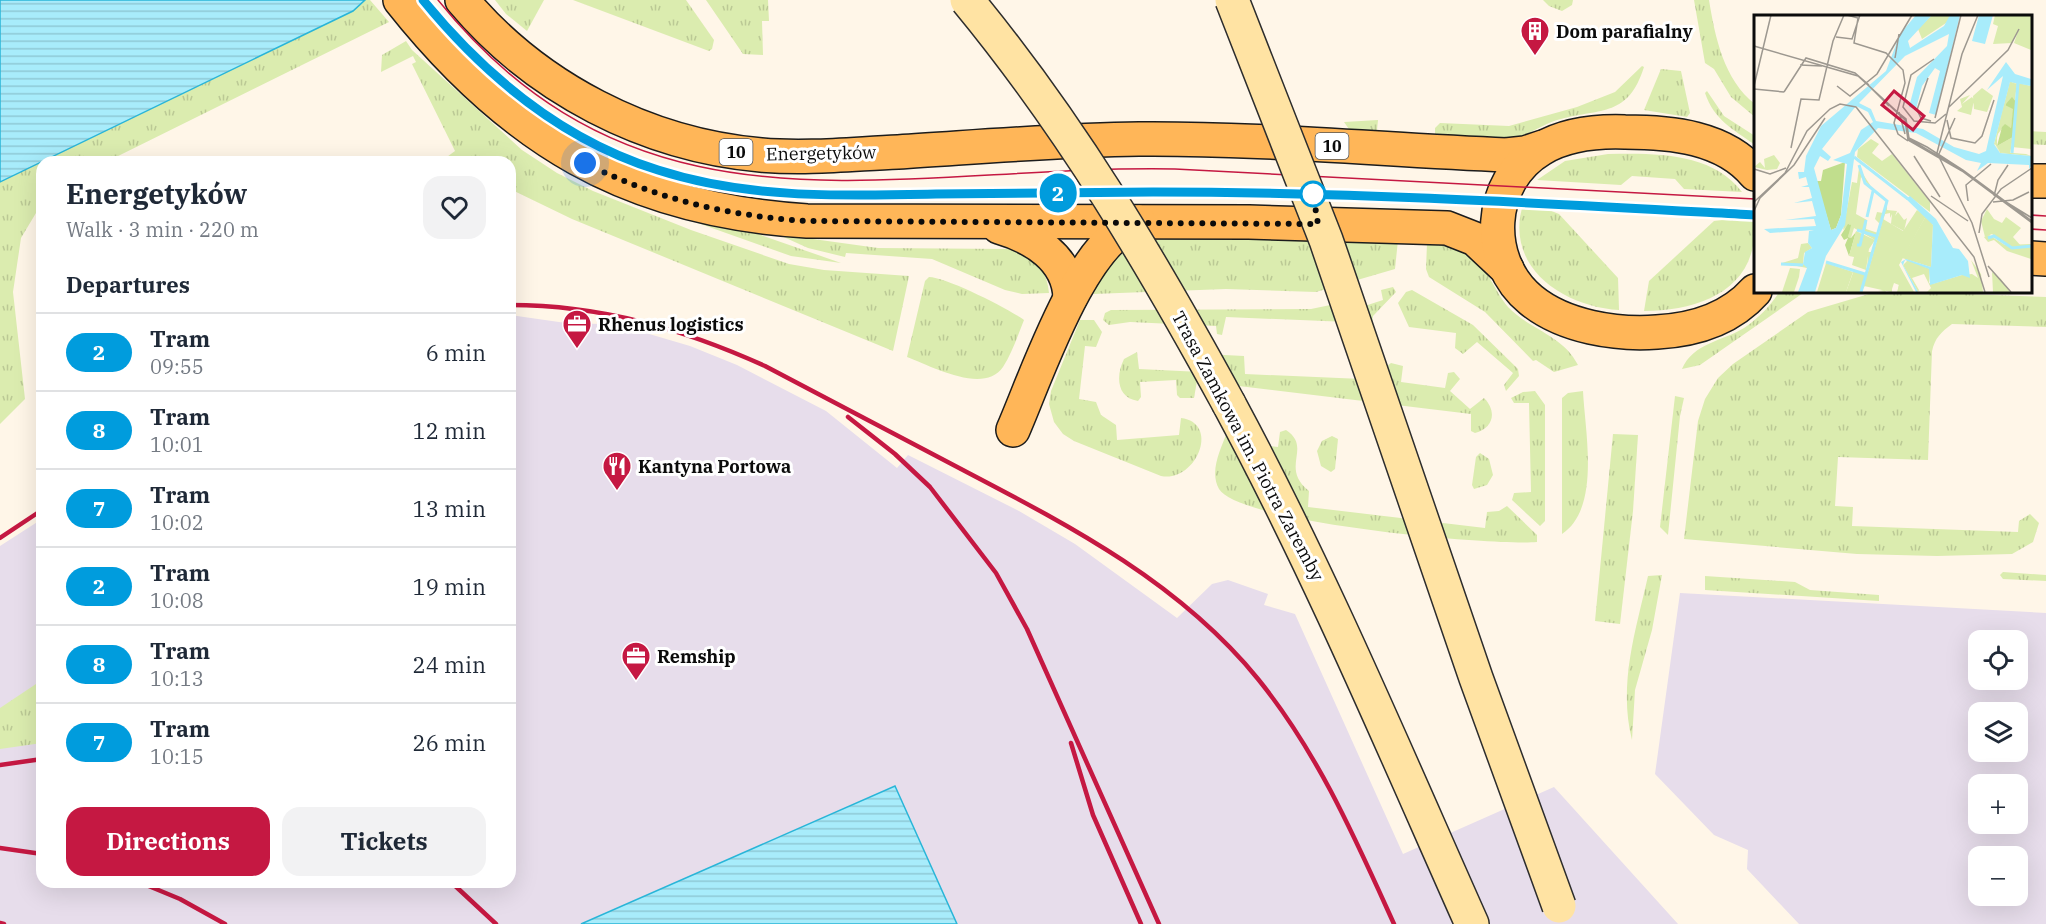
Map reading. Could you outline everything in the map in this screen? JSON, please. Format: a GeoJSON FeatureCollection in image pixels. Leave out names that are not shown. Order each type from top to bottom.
{"type":"FeatureCollection","features":[{"type":"Feature","properties":{"kind":"main road"},"geometry":{"type":"LineString","coordinates":[[400,0],[464,75],[524,126],[576,158],[645,190],[706,208],[773,218],[839,222],[1139,222],[1447,228],[1475,239],[1506,269],[1519,289],[1544,309],[1577,322],[1623,332],[1666,331],[1709,322],[1732,311],[1754,292]]}},
{"type":"Feature","properties":{"kind":"main road","name":"Trasa Zamkowa im. Piotra Zaremby"},"geometry":{"type":"LineString","coordinates":[[967,0],[1014,59],[1090,165],[1145,253],[1203,355],[1313,568],[1472,924]]}},
{"type":"Feature","properties":{"kind":"main road"},"geometry":{"type":"LineString","coordinates":[[1232,0],[1326,240],[1476,678],[1565,924]]}},
{"type":"Feature","properties":{"kind":"main road","name":"Energetyków"},"geometry":{"type":"LineString","coordinates":[[464,3],[491,31],[531,65],[592,104],[663,135],[743,153],[832,156],[1140,139],[1506,155],[1526,153],[1563,139],[1588,134],[1661,133],[1714,145],[1752,169]]}},
{"type":"Feature","properties":{"kind":"main road"},"geometry":{"type":"LineString","coordinates":[[1506,269],[1497,234],[1501,202],[1515,173],[1543,147]]}},
{"type":"Feature","properties":{"kind":"main road"},"geometry":{"type":"LineString","coordinates":[[2031,181],[2046,182]]}},
{"type":"Feature","properties":{"kind":"main road"},"geometry":{"type":"LineString","coordinates":[[959,222],[997,227],[1036,243],[1050,254],[1062,269],[1070,298]]}},
{"type":"Feature","properties":{"kind":"main road"},"geometry":{"type":"LineString","coordinates":[[1013,430],[1070,298],[1102,246],[1123,228],[1139,222]]}},
{"type":"Feature","properties":{"kind":"main road"},"geometry":{"type":"LineString","coordinates":[[2031,258],[2046,259]]}},
{"type":"Feature","properties":{"kind":"shaded area"},"geometry":{"type":"Polygon","coordinates":[[[516,316],[566,323],[602,324],[639,331],[690,346],[737,365],[826,411],[897,468],[908,455],[1019,511],[1075,544],[1177,618],[1212,584],[1228,580],[1268,594],[1264,605],[1295,614],[1403,854],[1554,787],[1678,924],[957,924],[895,786],[581,924],[0,924],[0,546],[36,523],[36,888],[516,888],[516,316]]]}},
{"type":"Feature","properties":{"kind":"shaded area"},"geometry":{"type":"Polygon","coordinates":[[[1680,593],[2046,613],[2046,924],[1799,924],[1747,869],[1748,850],[1714,835],[1655,774],[1680,593]]]}},
{"type":"Feature","properties":{"kind":"green space"},"geometry":{"type":"Polygon","coordinates":[[[365,0],[370,0],[389,22],[118,156],[54,156],[352,11],[365,0]]]}},
{"type":"Feature","properties":{"kind":"green space"},"geometry":{"type":"Polygon","coordinates":[[[495,0],[544,0],[527,31],[506,14],[495,0]]]}},
{"type":"Feature","properties":{"kind":"green space"},"geometry":{"type":"Polygon","coordinates":[[[573,0],[686,0],[714,40],[712,49],[709,51],[573,0]]]}},
{"type":"Feature","properties":{"kind":"green space"},"geometry":{"type":"Polygon","coordinates":[[[706,0],[768,0],[769,21],[762,21],[763,55],[743,54],[706,0]]]}},
{"type":"Feature","properties":{"kind":"green space"},"geometry":{"type":"Polygon","coordinates":[[[1543,0],[1573,0],[1572,5],[1562,11],[1549,6],[1543,0]]]}},
{"type":"Feature","properties":{"kind":"green space"},"geometry":{"type":"Polygon","coordinates":[[[1694,0],[1709,0],[1718,43],[1728,70],[1744,94],[1754,103],[1754,116],[1731,97],[1714,69],[1705,63],[1694,0]]]}},
{"type":"Feature","properties":{"kind":"green space"},"geometry":{"type":"Polygon","coordinates":[[[406,41],[412,50],[522,150],[557,173],[593,191],[691,230],[789,264],[824,270],[909,276],[893,351],[572,219],[516,192],[516,156],[448,156],[455,151],[412,64],[416,62],[413,56],[381,72],[382,55],[406,41]]]}},
{"type":"Feature","properties":{"kind":"green space"},"geometry":{"type":"Polygon","coordinates":[[[1642,66],[1644,67],[1638,83],[1630,95],[1622,103],[1612,108],[1554,121],[1516,138],[1482,140],[1435,137],[1435,128],[1440,123],[1509,126],[1577,107],[1615,92],[1642,66]]]}},
{"type":"Feature","properties":{"kind":"green space"},"geometry":{"type":"Polygon","coordinates":[[[1661,69],[1681,71],[1690,113],[1687,117],[1644,110],[1661,69]]]}},
{"type":"Feature","properties":{"kind":"green space"},"geometry":{"type":"Polygon","coordinates":[[[1707,91],[1724,116],[1754,135],[1754,144],[1719,117],[1705,93],[1707,91]]]}},
{"type":"Feature","properties":{"kind":"green space"},"geometry":{"type":"Polygon","coordinates":[[[1378,120],[1377,130],[1408,132],[1408,137],[1351,132],[1344,122],[1378,120]]]}},
{"type":"Feature","properties":{"kind":"green space"},"geometry":{"type":"Polygon","coordinates":[[[2031,131],[2046,132],[2046,145],[2031,144],[2031,131]]]}},
{"type":"Feature","properties":{"kind":"green space"},"geometry":{"type":"Polygon","coordinates":[[[1608,154],[1663,155],[1699,162],[1730,179],[1742,192],[1684,189],[1675,179],[1632,176],[1621,185],[1537,180],[1565,161],[1608,154]]]}},
{"type":"Feature","properties":{"kind":"green space"},"geometry":{"type":"Polygon","coordinates":[[[36,165],[36,213],[21,238],[13,292],[25,399],[0,424],[0,182],[36,165]]]}},
{"type":"Feature","properties":{"kind":"green space"},"geometry":{"type":"Polygon","coordinates":[[[650,206],[738,227],[841,263],[791,256],[650,206]]]}},
{"type":"Feature","properties":{"kind":"green space"},"geometry":{"type":"Polygon","coordinates":[[[1522,208],[1549,210],[1559,214],[1618,278],[1619,310],[1579,301],[1544,281],[1531,266],[1523,249],[1519,230],[1522,208]]]}},
{"type":"Feature","properties":{"kind":"green space"},"geometry":{"type":"Polygon","coordinates":[[[1714,221],[1754,221],[1753,244],[1747,263],[1737,279],[1723,291],[1705,300],[1665,310],[1644,311],[1649,281],[1714,221]]]}},
{"type":"Feature","properties":{"kind":"green space"},"geometry":{"type":"Polygon","coordinates":[[[777,234],[878,248],[1009,249],[1025,254],[1042,269],[1049,293],[1022,294],[1005,290],[932,259],[846,253],[845,257],[808,248],[777,234]]]}},
{"type":"Feature","properties":{"kind":"green space"},"geometry":{"type":"Polygon","coordinates":[[[1164,236],[1398,240],[1395,269],[1316,292],[1226,289],[1093,294],[1105,272],[1121,255],[1140,243],[1164,236]]]}},
{"type":"Feature","properties":{"kind":"green space"},"geometry":{"type":"Polygon","coordinates":[[[1427,243],[1457,248],[1474,257],[1508,307],[1564,347],[1578,365],[1554,372],[1536,360],[1533,361],[1485,312],[1429,277],[1426,269],[1427,243]]]}},
{"type":"Feature","properties":{"kind":"green space"},"geometry":{"type":"Polygon","coordinates":[[[929,277],[963,288],[1024,320],[1006,362],[994,375],[983,379],[971,379],[943,372],[907,357],[925,281],[929,277]]]}},
{"type":"Feature","properties":{"kind":"green space"},"geometry":{"type":"Polygon","coordinates":[[[1393,287],[1396,292],[1373,316],[1372,323],[1226,317],[1222,335],[1217,334],[1216,326],[1130,322],[1109,325],[1103,320],[1105,313],[1111,310],[1311,309],[1340,303],[1343,313],[1383,300],[1381,290],[1393,287]]]}},
{"type":"Feature","properties":{"kind":"green space"},"geometry":{"type":"Polygon","coordinates":[[[1412,290],[1473,325],[1518,369],[1519,376],[1506,391],[1504,385],[1513,373],[1477,342],[1463,354],[1455,348],[1456,333],[1409,327],[1398,303],[1406,292],[1412,290]]]}},
{"type":"Feature","properties":{"kind":"green space"},"geometry":{"type":"Polygon","coordinates":[[[1779,292],[1805,292],[1700,365],[1682,369],[1693,353],[1744,328],[1768,307],[1779,292]]]}},
{"type":"Feature","properties":{"kind":"green space"},"geometry":{"type":"Polygon","coordinates":[[[1876,292],[2046,297],[2046,327],[1952,324],[1945,330],[1937,339],[1932,351],[1928,460],[1838,457],[1835,506],[1853,507],[1852,526],[2018,532],[2019,521],[2030,514],[2039,523],[2033,542],[2012,554],[1937,556],[1857,554],[1684,539],[1698,421],[1705,399],[1718,378],[1733,364],[1808,312],[1876,292]]]}},
{"type":"Feature","properties":{"kind":"green space"},"geometry":{"type":"Polygon","coordinates":[[[1080,320],[1094,320],[1102,332],[1096,347],[1085,346],[1079,399],[1096,402],[1101,415],[1116,425],[1117,440],[1179,435],[1181,418],[1193,422],[1200,430],[1201,440],[1199,452],[1185,471],[1174,476],[1161,476],[1074,441],[1063,434],[1054,422],[1049,404],[1051,391],[1080,320]]]}},
{"type":"Feature","properties":{"kind":"green space"},"geometry":{"type":"Polygon","coordinates":[[[1137,352],[1139,369],[1201,372],[1205,354],[1244,356],[1245,374],[1385,380],[1387,366],[1391,363],[1403,366],[1401,382],[1445,388],[1448,373],[1454,372],[1460,379],[1450,391],[1470,409],[1484,398],[1491,408],[1492,418],[1486,427],[1475,433],[1471,431],[1471,414],[1197,381],[1194,398],[1180,398],[1177,395],[1176,380],[1140,382],[1141,397],[1138,401],[1125,395],[1119,379],[1124,359],[1137,352]]]}},
{"type":"Feature","properties":{"kind":"green space"},"geometry":{"type":"Polygon","coordinates":[[[1535,391],[1545,405],[1545,521],[1540,526],[1512,500],[1514,493],[1531,492],[1529,403],[1514,403],[1511,398],[1523,392],[1535,391]]]}},
{"type":"Feature","properties":{"kind":"green space"},"geometry":{"type":"Polygon","coordinates":[[[1583,391],[1588,447],[1586,488],[1582,506],[1574,522],[1562,534],[1562,398],[1568,393],[1583,391]]]}},
{"type":"Feature","properties":{"kind":"green space"},"geometry":{"type":"Polygon","coordinates":[[[1675,396],[1684,398],[1680,416],[1668,535],[1660,527],[1675,396]]]}},
{"type":"Feature","properties":{"kind":"green space"},"geometry":{"type":"Polygon","coordinates":[[[1286,430],[1294,437],[1297,444],[1297,474],[1309,491],[1308,507],[1485,528],[1487,512],[1499,511],[1507,506],[1537,535],[1537,542],[1422,536],[1317,522],[1271,512],[1237,501],[1219,489],[1215,475],[1219,453],[1227,432],[1243,443],[1278,447],[1280,432],[1286,430]]]}},
{"type":"Feature","properties":{"kind":"green space"},"geometry":{"type":"Polygon","coordinates":[[[1613,434],[1638,435],[1633,511],[1620,624],[1595,621],[1613,434]]]}},
{"type":"Feature","properties":{"kind":"green space"},"geometry":{"type":"Polygon","coordinates":[[[1332,436],[1338,439],[1335,469],[1331,472],[1321,466],[1317,451],[1322,441],[1332,436]]]}},
{"type":"Feature","properties":{"kind":"green space"},"geometry":{"type":"Polygon","coordinates":[[[1480,453],[1489,459],[1493,475],[1487,485],[1474,489],[1472,485],[1476,457],[1480,453]]]}},
{"type":"Feature","properties":{"kind":"green space"},"geometry":{"type":"Polygon","coordinates":[[[2003,572],[2046,575],[2046,581],[2003,579],[2000,575],[2003,572]]]}},
{"type":"Feature","properties":{"kind":"green space"},"geometry":{"type":"Polygon","coordinates":[[[1662,575],[1652,630],[1635,690],[1632,740],[1627,698],[1630,657],[1648,576],[1662,575]]]}},
{"type":"Feature","properties":{"kind":"green space"},"geometry":{"type":"Polygon","coordinates":[[[1705,576],[1795,582],[1810,590],[1879,595],[1879,601],[1705,590],[1705,576]]]}},
{"type":"Feature","properties":{"kind":"green space"},"geometry":{"type":"Polygon","coordinates":[[[36,684],[36,744],[0,749],[0,708],[36,684]]]}},
{"type":"Feature","properties":{"kind":"water"},"geometry":{"type":"Polygon","coordinates":[[[0,0],[365,0],[353,11],[54,156],[36,156],[36,165],[0,182],[0,0]]]}},
{"type":"Feature","properties":{"kind":"water"},"geometry":{"type":"Polygon","coordinates":[[[895,786],[957,924],[581,924],[895,786]]]}},
{"type":"Feature","properties":{"kind":"tram line"},"geometry":{"type":"LineString","coordinates":[[423,0],[448,30],[504,83],[566,127],[599,146],[634,161],[671,174],[731,188],[792,194],[853,196],[1111,192],[1293,194],[1447,199],[1754,215]]}},
{"type":"Feature","properties":{"kind":"tram line","name":"2"},"geometry":{"type":"LineString","coordinates":[[423,0],[467,50],[496,78],[529,105],[567,129],[607,150],[654,169],[696,181],[739,189],[818,195],[1134,192],[1313,194],[1754,215]]}},
{"type":"Feature","properties":{"kind":"tram line"},"geometry":{"type":"LineString","coordinates":[[438,0],[517,80],[600,133],[687,164],[778,178],[873,180],[1175,169],[1754,199]]}},
{"type":"Feature","properties":{"kind":"tram line"},"geometry":{"type":"LineString","coordinates":[[2031,215],[2046,216]]}},
{"type":"Feature","properties":{"kind":"tram line"},"geometry":{"type":"LineString","coordinates":[[2031,229],[2046,230]]}},
{"type":"Feature","properties":{"kind":"railway"},"geometry":{"type":"LineString","coordinates":[[516,305],[577,309],[641,322],[672,330],[765,366],[1042,512],[1121,559],[1158,585],[1194,613],[1227,644],[1279,707],[1299,736],[1334,797],[1394,924]]}},
{"type":"Feature","properties":{"kind":"railway"},"geometry":{"type":"LineString","coordinates":[[848,417],[895,454],[930,487],[996,573],[1027,629],[1159,924]]}},
{"type":"Feature","properties":{"kind":"railway"},"geometry":{"type":"LineString","coordinates":[[0,538],[36,514]]}},
{"type":"Feature","properties":{"kind":"railway"},"geometry":{"type":"LineString","coordinates":[[1071,743],[1093,815],[1141,924]]}},
{"type":"Feature","properties":{"kind":"railway"},"geometry":{"type":"LineString","coordinates":[[0,765],[36,760]]}},
{"type":"Feature","properties":{"kind":"railway"},"geometry":{"type":"LineString","coordinates":[[0,848],[36,853]]}},
{"type":"Feature","properties":{"kind":"railway"},"geometry":{"type":"LineString","coordinates":[[153,888],[180,899],[225,924]]}},
{"type":"Feature","properties":{"kind":"railway"},"geometry":{"type":"LineString","coordinates":[[457,888],[496,924]]}},
{"type":"Feature","properties":{"kind":"railway"},"geometry":{"type":"LineString","coordinates":[[0,923],[4,924]]}},
{"type":"Feature","properties":{"kind":"place","name":"Dom parafialny"},"geometry":{"type":"Point","coordinates":[1535,56]}},
{"type":"Feature","properties":{"kind":"place","name":"Rhenus logistics"},"geometry":{"type":"Point","coordinates":[577,350]}},
{"type":"Feature","properties":{"kind":"place","name":"Kantyna Portowa"},"geometry":{"type":"Point","coordinates":[617,492]}},
{"type":"Feature","properties":{"kind":"place","name":"Remship"},"geometry":{"type":"Point","coordinates":[636,682]}},
{"type":"Feature","properties":{"kind":"route"},"geometry":{"type":"LineString","coordinates":[[585,163],[645,190],[692,204],[740,214],[807,221],[1318,224],[1313,194]]}}]}
